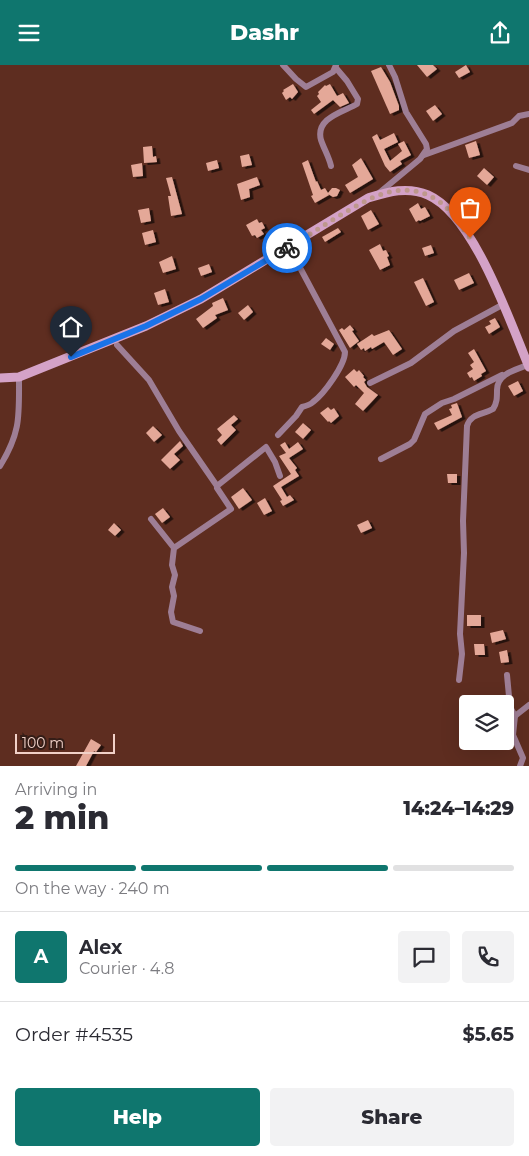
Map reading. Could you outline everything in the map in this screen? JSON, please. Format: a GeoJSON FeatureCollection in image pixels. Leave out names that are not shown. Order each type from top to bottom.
{"type":"FeatureCollection","features":[{"type":"Feature","properties":{"kind":"street"},"geometry":{"type":"LineString","coordinates":[[283,65],[306,87],[333,72],[336,66],[348,81],[358,99],[357,105],[325,121],[321,129],[321,138],[331,166]]}},
{"type":"Feature","properties":{"kind":"street"},"geometry":{"type":"LineString","coordinates":[[389,65],[406,111],[426,143],[427,149],[424,155]]}},
{"type":"Feature","properties":{"kind":"street"},"geometry":{"type":"LineString","coordinates":[[376,196],[424,155],[512,123],[519,116],[529,114]]}},
{"type":"Feature","properties":{"kind":"street"},"geometry":{"type":"LineString","coordinates":[[516,166],[529,170]]}},
{"type":"Feature","properties":{"kind":"street"},"geometry":{"type":"LineString","coordinates":[[0,377],[19,377],[53,365],[167,316],[201,299],[368,198],[389,191],[405,190],[427,194],[438,201],[453,216],[470,238],[492,280],[528,366],[503,375],[442,403],[425,414],[410,445],[381,459]]}},
{"type":"Feature","properties":{"kind":"street"},"geometry":{"type":"LineString","coordinates":[[278,435],[302,407],[312,404],[338,370],[345,357],[345,351],[289,247]]}},
{"type":"Feature","properties":{"kind":"street"},"geometry":{"type":"LineString","coordinates":[[370,383],[411,363],[454,331],[502,305]]}},
{"type":"Feature","properties":{"kind":"street"},"geometry":{"type":"LineString","coordinates":[[117,345],[149,380],[179,431],[217,486],[266,447],[276,462],[280,476]]}},
{"type":"Feature","properties":{"kind":"street"},"geometry":{"type":"LineString","coordinates":[[459,680],[462,655],[460,634],[464,553],[463,521],[466,483],[466,426],[468,421],[477,414],[493,409],[497,404],[497,385],[503,375]]}},
{"type":"Feature","properties":{"kind":"street"},"geometry":{"type":"LineString","coordinates":[[0,466],[17,430],[19,418],[19,377]]}},
{"type":"Feature","properties":{"kind":"street"},"geometry":{"type":"LineString","coordinates":[[200,631],[172,622],[171,612],[174,596],[172,587],[175,575],[172,565],[174,549],[231,509],[217,488]]}},
{"type":"Feature","properties":{"kind":"street"},"geometry":{"type":"LineString","coordinates":[[507,675],[510,707],[515,716],[513,735],[523,758],[520,766]]}},
{"type":"Feature","properties":{"kind":"street"},"geometry":{"type":"LineString","coordinates":[[515,716],[529,705]]}},
{"type":"Feature","properties":{"kind":"building"},"geometry":{"type":"Polygon","coordinates":[[[417,65],[433,65],[437,69],[427,77],[417,65]]]}},
{"type":"Feature","properties":{"kind":"building"},"geometry":{"type":"Polygon","coordinates":[[[466,65],[470,72],[459,78],[455,72],[466,65]]]}},
{"type":"Feature","properties":{"kind":"building"},"geometry":{"type":"Polygon","coordinates":[[[381,67],[390,82],[399,106],[399,110],[390,114],[371,71],[381,67]]]}},
{"type":"Feature","properties":{"kind":"building"},"geometry":{"type":"Polygon","coordinates":[[[293,84],[298,92],[292,99],[290,97],[286,100],[282,93],[283,90],[293,84]]]}},
{"type":"Feature","properties":{"kind":"building"},"geometry":{"type":"Polygon","coordinates":[[[330,84],[337,96],[343,93],[349,103],[340,107],[333,100],[314,114],[311,110],[321,102],[317,96],[318,92],[325,85],[330,84]]]}},
{"type":"Feature","properties":{"kind":"building"},"geometry":{"type":"Polygon","coordinates":[[[435,105],[442,114],[433,121],[426,111],[435,105]]]}},
{"type":"Feature","properties":{"kind":"building"},"geometry":{"type":"Polygon","coordinates":[[[394,133],[398,142],[384,149],[390,161],[402,151],[398,144],[404,141],[411,155],[400,161],[402,164],[390,172],[385,166],[372,137],[377,134],[380,140],[394,133]]]}},
{"type":"Feature","properties":{"kind":"building"},"geometry":{"type":"Polygon","coordinates":[[[476,141],[480,155],[469,158],[465,145],[476,141]]]}},
{"type":"Feature","properties":{"kind":"building"},"geometry":{"type":"Polygon","coordinates":[[[152,146],[153,157],[156,156],[157,162],[144,163],[143,147],[152,146]]]}},
{"type":"Feature","properties":{"kind":"building"},"geometry":{"type":"Polygon","coordinates":[[[249,154],[252,165],[242,167],[240,156],[249,154]]]}},
{"type":"Feature","properties":{"kind":"building"},"geometry":{"type":"Polygon","coordinates":[[[361,158],[373,179],[350,193],[345,185],[358,177],[352,165],[361,158]]]}},
{"type":"Feature","properties":{"kind":"building"},"geometry":{"type":"Polygon","coordinates":[[[217,160],[219,168],[208,171],[206,163],[217,160]]]}},
{"type":"Feature","properties":{"kind":"building"},"geometry":{"type":"Polygon","coordinates":[[[308,160],[321,190],[325,188],[328,193],[332,188],[336,188],[340,190],[337,196],[333,197],[328,194],[315,203],[311,196],[313,195],[302,163],[308,160]]]}},
{"type":"Feature","properties":{"kind":"building"},"geometry":{"type":"Polygon","coordinates":[[[142,163],[143,176],[133,177],[131,165],[142,163]]]}},
{"type":"Feature","properties":{"kind":"building"},"geometry":{"type":"Polygon","coordinates":[[[484,168],[494,177],[487,185],[477,176],[484,168]]]}},
{"type":"Feature","properties":{"kind":"building"},"geometry":{"type":"Polygon","coordinates":[[[172,177],[182,214],[171,216],[168,196],[171,196],[166,178],[172,177]]]}},
{"type":"Feature","properties":{"kind":"building"},"geometry":{"type":"Polygon","coordinates":[[[257,177],[260,185],[249,189],[250,197],[241,200],[237,184],[257,177]]]}},
{"type":"Feature","properties":{"kind":"building"},"geometry":{"type":"Polygon","coordinates":[[[418,203],[421,209],[425,207],[430,216],[416,222],[409,209],[418,203]]]}},
{"type":"Feature","properties":{"kind":"building"},"geometry":{"type":"Polygon","coordinates":[[[149,208],[151,221],[141,223],[138,210],[149,208]]]}},
{"type":"Feature","properties":{"kind":"building"},"geometry":{"type":"Polygon","coordinates":[[[371,210],[379,224],[368,230],[361,216],[371,210]]]}},
{"type":"Feature","properties":{"kind":"building"},"geometry":{"type":"Polygon","coordinates":[[[257,219],[259,223],[262,222],[265,228],[261,230],[264,234],[257,238],[255,235],[252,236],[246,225],[257,219]]]}},
{"type":"Feature","properties":{"kind":"building"},"geometry":{"type":"Polygon","coordinates":[[[338,228],[341,232],[325,242],[322,237],[338,228]]]}},
{"type":"Feature","properties":{"kind":"building"},"geometry":{"type":"Polygon","coordinates":[[[153,230],[156,242],[145,245],[142,233],[153,230]]]}},
{"type":"Feature","properties":{"kind":"building"},"geometry":{"type":"Polygon","coordinates":[[[380,244],[383,251],[386,250],[389,256],[387,257],[390,265],[380,270],[369,250],[380,244]]]}},
{"type":"Feature","properties":{"kind":"building"},"geometry":{"type":"Polygon","coordinates":[[[431,245],[434,253],[425,256],[422,248],[431,245]]]}},
{"type":"Feature","properties":{"kind":"building"},"geometry":{"type":"Polygon","coordinates":[[[172,256],[176,269],[163,273],[159,262],[172,256]]]}},
{"type":"Feature","properties":{"kind":"building"},"geometry":{"type":"Polygon","coordinates":[[[209,264],[212,272],[201,276],[198,268],[209,264]]]}},
{"type":"Feature","properties":{"kind":"building"},"geometry":{"type":"Polygon","coordinates":[[[469,273],[474,283],[459,290],[454,280],[469,273]]]}},
{"type":"Feature","properties":{"kind":"building"},"geometry":{"type":"Polygon","coordinates":[[[423,278],[434,302],[426,306],[414,282],[423,278]]]}},
{"type":"Feature","properties":{"kind":"building"},"geometry":{"type":"Polygon","coordinates":[[[165,289],[169,302],[158,305],[154,293],[165,289]]]}},
{"type":"Feature","properties":{"kind":"building"},"geometry":{"type":"Polygon","coordinates":[[[223,298],[228,310],[215,315],[217,318],[203,328],[196,319],[213,306],[212,303],[223,298]]]}},
{"type":"Feature","properties":{"kind":"building"},"geometry":{"type":"Polygon","coordinates":[[[248,305],[253,312],[244,320],[238,313],[248,305]]]}},
{"type":"Feature","properties":{"kind":"building"},"geometry":{"type":"Polygon","coordinates":[[[495,318],[500,327],[489,334],[485,327],[491,324],[489,321],[495,318]]]}},
{"type":"Feature","properties":{"kind":"building"},"geometry":{"type":"Polygon","coordinates":[[[350,325],[359,341],[350,348],[339,330],[342,328],[344,330],[350,325]]]}},
{"type":"Feature","properties":{"kind":"building"},"geometry":{"type":"Polygon","coordinates":[[[389,330],[402,349],[393,355],[384,342],[365,351],[364,348],[361,350],[357,344],[372,334],[374,336],[389,330]]]}},
{"type":"Feature","properties":{"kind":"building"},"geometry":{"type":"Polygon","coordinates":[[[326,338],[334,344],[330,350],[321,344],[326,338]]]}},
{"type":"Feature","properties":{"kind":"building"},"geometry":{"type":"Polygon","coordinates":[[[474,349],[486,371],[474,381],[467,373],[473,369],[470,365],[474,362],[468,353],[474,349]]]}},
{"type":"Feature","properties":{"kind":"building"},"geometry":{"type":"Polygon","coordinates":[[[354,369],[357,372],[359,370],[366,380],[364,382],[367,387],[378,395],[363,411],[355,404],[364,393],[356,385],[354,387],[345,377],[354,369]]]}},
{"type":"Feature","properties":{"kind":"building"},"geometry":{"type":"Polygon","coordinates":[[[518,381],[523,391],[514,396],[508,386],[518,381]]]}},
{"type":"Feature","properties":{"kind":"building"},"geometry":{"type":"Polygon","coordinates":[[[457,403],[462,417],[438,430],[434,423],[452,415],[449,409],[452,408],[451,405],[457,403]]]}},
{"type":"Feature","properties":{"kind":"building"},"geometry":{"type":"Polygon","coordinates":[[[328,407],[331,410],[334,408],[339,416],[331,423],[320,413],[328,407]]]}},
{"type":"Feature","properties":{"kind":"building"},"geometry":{"type":"Polygon","coordinates":[[[234,415],[238,419],[231,425],[236,430],[221,445],[217,440],[222,435],[217,429],[234,415]]]}},
{"type":"Feature","properties":{"kind":"building"},"geometry":{"type":"Polygon","coordinates":[[[303,423],[311,430],[303,439],[295,432],[303,423]]]}},
{"type":"Feature","properties":{"kind":"building"},"geometry":{"type":"Polygon","coordinates":[[[153,426],[162,435],[154,442],[146,433],[153,426]]]}},
{"type":"Feature","properties":{"kind":"building"},"geometry":{"type":"Polygon","coordinates":[[[180,441],[183,446],[174,454],[180,460],[170,469],[161,460],[180,441]]]}},
{"type":"Feature","properties":{"kind":"building"},"geometry":{"type":"Polygon","coordinates":[[[285,442],[289,449],[298,442],[303,449],[289,458],[297,468],[295,470],[299,476],[281,487],[287,497],[290,495],[294,500],[283,506],[280,501],[282,500],[273,486],[291,474],[279,456],[286,453],[280,445],[285,442]]]}},
{"type":"Feature","properties":{"kind":"building"},"geometry":{"type":"Polygon","coordinates":[[[447,474],[457,474],[457,483],[448,483],[447,474]]]}},
{"type":"Feature","properties":{"kind":"building"},"geometry":{"type":"Polygon","coordinates":[[[243,488],[252,500],[239,509],[231,497],[243,488]]]}},
{"type":"Feature","properties":{"kind":"building"},"geometry":{"type":"Polygon","coordinates":[[[265,498],[272,511],[264,515],[257,503],[265,498]]]}},
{"type":"Feature","properties":{"kind":"building"},"geometry":{"type":"Polygon","coordinates":[[[163,508],[170,517],[162,523],[155,514],[163,508]]]}},
{"type":"Feature","properties":{"kind":"building"},"geometry":{"type":"Polygon","coordinates":[[[368,520],[372,528],[361,533],[357,525],[368,520]]]}},
{"type":"Feature","properties":{"kind":"building"},"geometry":{"type":"Polygon","coordinates":[[[114,523],[121,530],[115,536],[108,530],[114,523]]]}},
{"type":"Feature","properties":{"kind":"building"},"geometry":{"type":"Polygon","coordinates":[[[467,615],[481,615],[481,626],[467,626],[467,615]]]}},
{"type":"Feature","properties":{"kind":"building"},"geometry":{"type":"Polygon","coordinates":[[[503,630],[506,639],[492,643],[490,633],[503,630]]]}},
{"type":"Feature","properties":{"kind":"building"},"geometry":{"type":"Polygon","coordinates":[[[474,644],[484,644],[485,655],[475,655],[474,644]]]}},
{"type":"Feature","properties":{"kind":"building"},"geometry":{"type":"Polygon","coordinates":[[[507,650],[509,662],[501,663],[499,652],[507,650]]]}},
{"type":"Feature","properties":{"kind":"building"},"geometry":{"type":"Polygon","coordinates":[[[91,739],[101,745],[96,752],[94,751],[86,766],[76,766],[91,739]]]}},
{"type":"Feature","properties":{"kind":"way so far"},"geometry":{"type":"LineString","coordinates":[[287,248],[368,198],[389,191],[405,190],[427,194],[438,201],[453,216],[470,238]]}},
{"type":"Feature","properties":{"kind":"route"},"geometry":{"type":"LineString","coordinates":[[71,357],[146,326],[201,299],[287,248]]}}]}
